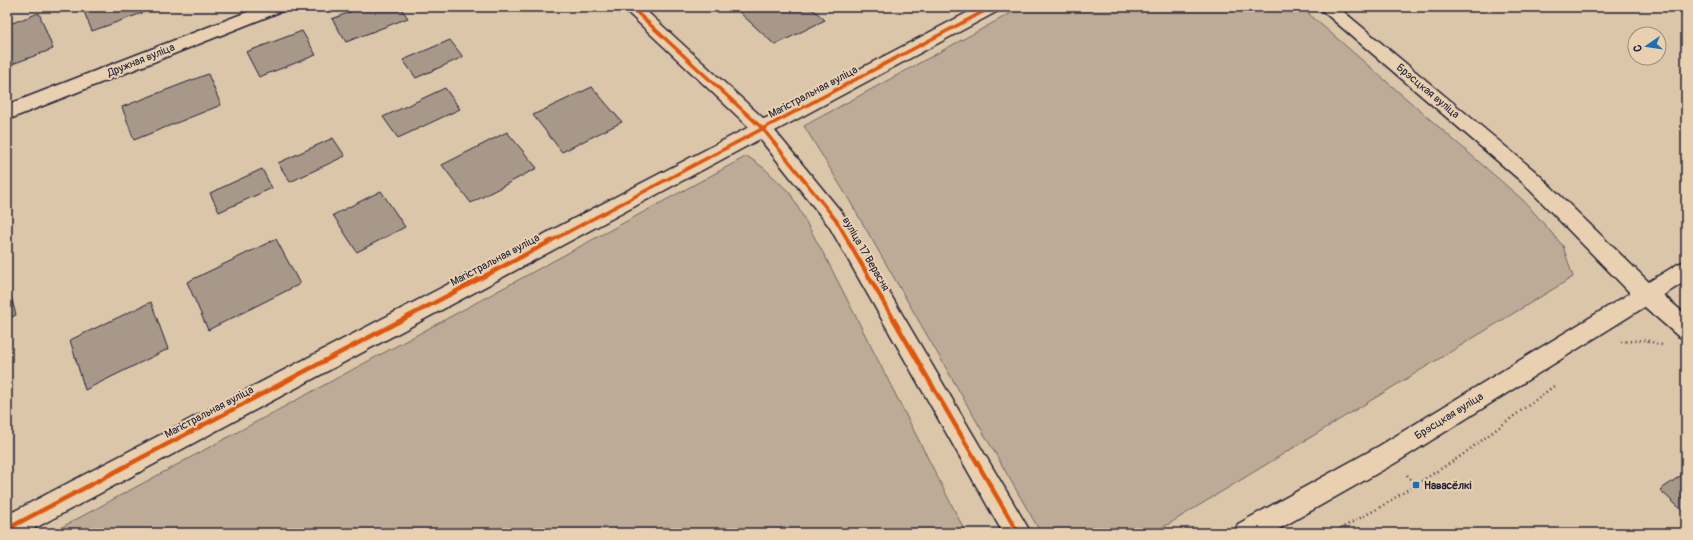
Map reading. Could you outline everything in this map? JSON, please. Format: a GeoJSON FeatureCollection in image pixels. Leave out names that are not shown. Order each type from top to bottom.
{"type":"FeatureCollection","features":[{"type":"Feature","properties":{"kind":"street","name":"Дружная вуліца"},"geometry":{"type":"LineString","coordinates":[[7,113],[276,7]]}},
{"type":"Feature","properties":{"kind":"street","name":"вуліца 17 Верасня"},"geometry":{"type":"LineString","coordinates":[[631,7],[763,128],[836,220],[1018,533]]}},
{"type":"Feature","properties":{"kind":"street","name":"Магістральная вуліца"},"geometry":{"type":"LineString","coordinates":[[7,529],[992,7]]}},
{"type":"Feature","properties":{"kind":"street","name":"Брэсцкая вуліца"},"geometry":{"type":"LineString","coordinates":[[1327,7],[1529,177],[1646,294]]}},
{"type":"Feature","properties":{"kind":"street","name":"Брэсцкая вуліца"},"geometry":{"type":"LineString","coordinates":[[1247,533],[1388,454],[1686,270]]}},
{"type":"Feature","properties":{"kind":"street"},"geometry":{"type":"LineString","coordinates":[[1646,294],[1685,329]]}},
{"type":"Feature","properties":{"kind":"path"},"geometry":{"type":"LineString","coordinates":[[1617,343],[1645,340],[1664,345],[1685,329]]}},
{"type":"Feature","properties":{"kind":"path"},"geometry":{"type":"LineString","coordinates":[[1332,533],[1377,509],[1458,458],[1560,381]]}},
{"type":"Feature","properties":{"kind":"shaded area"},"geometry":{"type":"Polygon","coordinates":[[[1022,7],[1301,7],[1524,201],[1563,246],[1573,277],[1154,533],[1041,533],[848,198],[804,126],[1022,7]]]}},
{"type":"Feature","properties":{"kind":"shaded area"},"geometry":{"type":"Polygon","coordinates":[[[747,156],[764,168],[790,193],[827,260],[966,533],[51,533],[747,156]]]}},
{"type":"Feature","properties":{"kind":"building"},"geometry":{"type":"Polygon","coordinates":[[[82,7],[159,7],[92,31],[82,7]]]}},
{"type":"Feature","properties":{"kind":"building"},"geometry":{"type":"Polygon","coordinates":[[[363,7],[400,7],[408,18],[346,42],[332,19],[363,7]]]}},
{"type":"Feature","properties":{"kind":"building"},"geometry":{"type":"Polygon","coordinates":[[[747,7],[810,7],[825,20],[775,45],[738,11],[747,7]]]}},
{"type":"Feature","properties":{"kind":"building"},"geometry":{"type":"Polygon","coordinates":[[[39,13],[53,49],[7,66],[7,25],[39,13]]]}},
{"type":"Feature","properties":{"kind":"building"},"geometry":{"type":"Polygon","coordinates":[[[302,31],[316,55],[259,77],[246,52],[302,31]]]}},
{"type":"Feature","properties":{"kind":"building"},"geometry":{"type":"Polygon","coordinates":[[[450,40],[463,57],[416,78],[403,60],[450,40]]]}},
{"type":"Feature","properties":{"kind":"building"},"geometry":{"type":"Polygon","coordinates":[[[208,74],[221,105],[134,140],[122,107],[208,74]]]}},
{"type":"Feature","properties":{"kind":"building"},"geometry":{"type":"Polygon","coordinates":[[[592,87],[622,122],[562,152],[533,115],[592,87]]]}},
{"type":"Feature","properties":{"kind":"building"},"geometry":{"type":"Polygon","coordinates":[[[445,88],[460,109],[398,138],[383,117],[445,88]]]}},
{"type":"Feature","properties":{"kind":"building"},"geometry":{"type":"Polygon","coordinates":[[[507,132],[537,168],[471,203],[442,165],[507,132]]]}},
{"type":"Feature","properties":{"kind":"building"},"geometry":{"type":"Polygon","coordinates":[[[333,138],[345,156],[290,182],[278,163],[333,138]]]}},
{"type":"Feature","properties":{"kind":"building"},"geometry":{"type":"Polygon","coordinates":[[[262,169],[272,188],[219,212],[210,193],[262,169]]]}},
{"type":"Feature","properties":{"kind":"building"},"geometry":{"type":"Polygon","coordinates":[[[381,191],[405,227],[357,252],[333,215],[381,191]]]}},
{"type":"Feature","properties":{"kind":"building"},"geometry":{"type":"Polygon","coordinates":[[[276,239],[300,284],[208,330],[187,282],[276,239]]]}},
{"type":"Feature","properties":{"kind":"building"},"geometry":{"type":"Polygon","coordinates":[[[9,289],[16,315],[7,319],[7,290],[9,289]]]}},
{"type":"Feature","properties":{"kind":"building"},"geometry":{"type":"Polygon","coordinates":[[[151,302],[168,349],[85,390],[70,340],[151,302]]]}},
{"type":"Feature","properties":{"kind":"building"},"geometry":{"type":"Polygon","coordinates":[[[7,399],[12,424],[7,426],[7,399]]]}},
{"type":"Feature","properties":{"kind":"building"},"geometry":{"type":"Polygon","coordinates":[[[1686,472],[1686,514],[1660,490],[1686,472]]]}},
{"type":"Feature","properties":{"kind":"cycle path"},"geometry":{"type":"LineString","coordinates":[[631,7],[763,129],[836,220],[1018,533]]}},
{"type":"Feature","properties":{"kind":"cycle path"},"geometry":{"type":"LineString","coordinates":[[7,529],[992,7]]}},
{"type":"Feature","properties":{"kind":"place","name":"Навасёлкі"},"geometry":{"type":"Point","coordinates":[1416,485]}}]}
